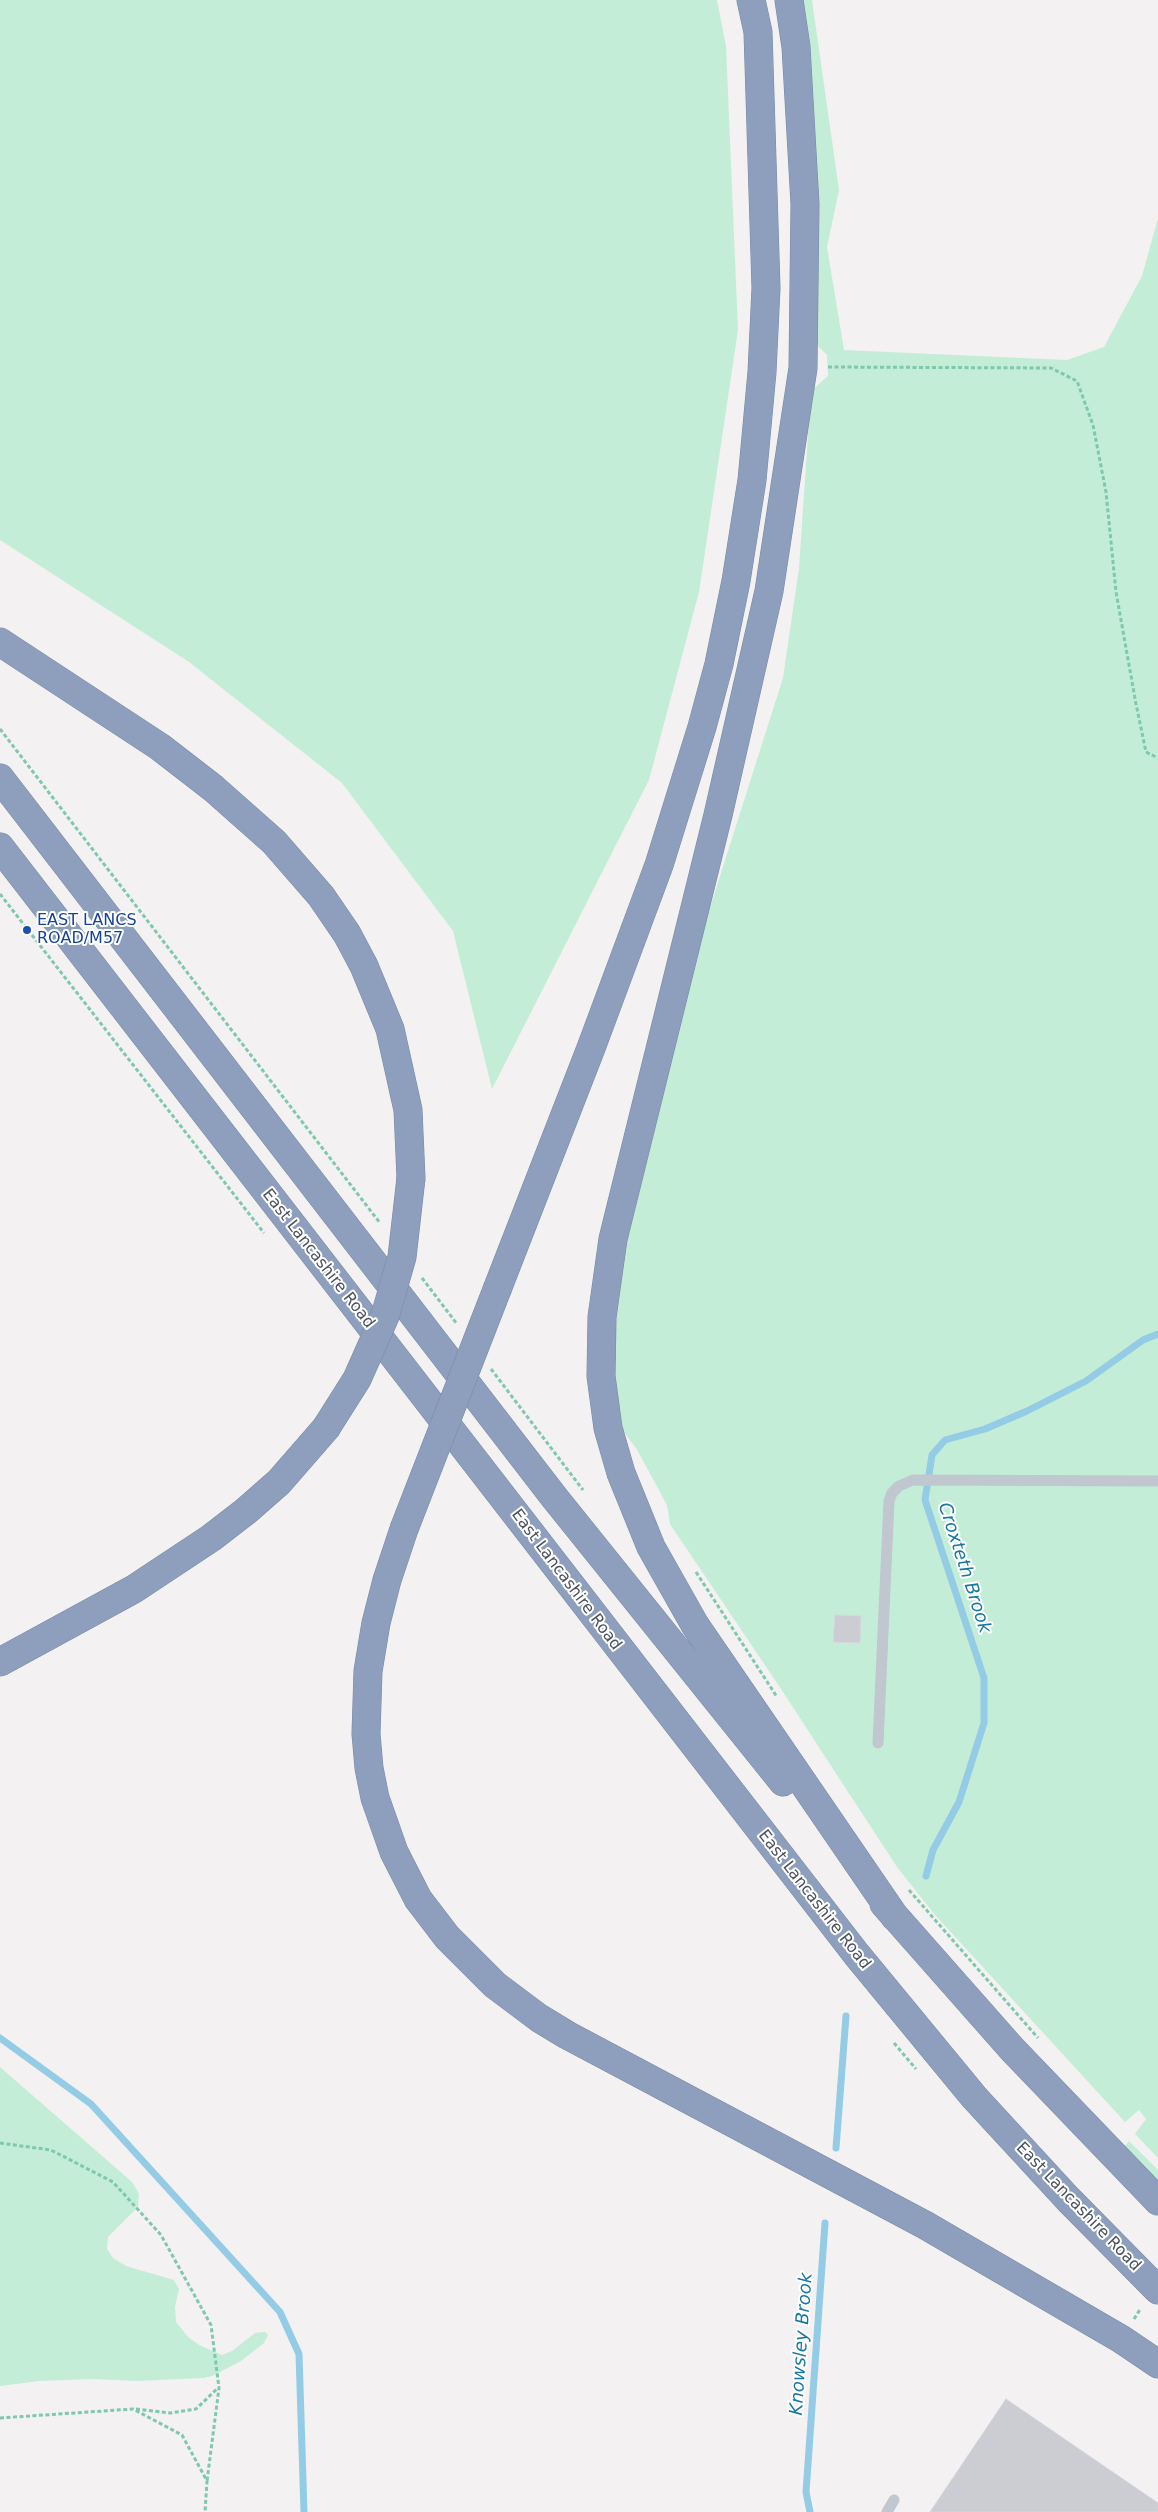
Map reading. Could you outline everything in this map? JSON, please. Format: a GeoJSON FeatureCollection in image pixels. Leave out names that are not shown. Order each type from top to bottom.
{"type":"FeatureCollection","features":[{"type":"Feature","properties":{"kind":"highway"},"geometry":{"type":"LineString","coordinates":[[751,0],[758,32],[766,288],[762,372],[752,480],[736,581],[719,664],[705,718],[659,865],[598,1030],[404,1530],[387,1580],[376,1623],[368,1671],[366,1734],[369,1768],[375,1798],[394,1852],[418,1899],[446,1937],[495,1985],[533,2014],[567,2035],[925,2225],[1121,2339],[1158,2364]]}},
{"type":"Feature","properties":{"kind":"highway"},"geometry":{"type":"LineString","coordinates":[[789,0],[796,47],[806,204],[803,368],[769,591],[713,835],[613,1239],[602,1317],[600,1376],[608,1428],[621,1473],[651,1547],[695,1625],[895,1917]]}},
{"type":"Feature","properties":{"kind":"highway"},"geometry":{"type":"LineString","coordinates":[[0,642],[160,748],[213,788],[274,842],[321,896],[347,934],[364,966],[390,1029],[408,1110],[411,1178],[402,1256],[385,1316],[357,1379],[326,1428],[279,1482],[246,1511],[203,1544],[134,1589],[0,1662]]}},
{"type":"Feature","properties":{"kind":"highway"},"geometry":{"type":"LineString","coordinates":[[0,778],[554,1497],[818,1826],[895,1917],[1012,2049],[1158,2201]]}},
{"type":"Feature","properties":{"kind":"highway","name":"East Lancashire Road"},"geometry":{"type":"LineString","coordinates":[[0,847],[857,1955],[974,2097],[1068,2199],[1158,2290]]}},
{"type":"Feature","properties":{"kind":"lane"},"geometry":{"type":"LineString","coordinates":[[878,1744],[889,1501],[892,1493],[899,1486],[913,1480],[1158,1481]]}},
{"type":"Feature","properties":{"kind":"lane"},"geometry":{"type":"LineString","coordinates":[[887,2512],[894,2500]]}},
{"type":"Feature","properties":{"kind":"path"},"geometry":{"type":"LineString","coordinates":[[803,368],[1050,368],[1077,381],[1093,425],[1106,492],[1116,592],[1146,752],[1158,758]]}},
{"type":"Feature","properties":{"kind":"path"},"geometry":{"type":"LineString","coordinates":[[0,729],[381,1224]]}},
{"type":"Feature","properties":{"kind":"path"},"geometry":{"type":"LineString","coordinates":[[0,894],[75,988]]}},
{"type":"Feature","properties":{"kind":"path"},"geometry":{"type":"LineString","coordinates":[[417,1271],[459,1327]]}},
{"type":"Feature","properties":{"kind":"path"},"geometry":{"type":"LineString","coordinates":[[489,1366],[585,1493]]}},
{"type":"Feature","properties":{"kind":"path"},"geometry":{"type":"LineString","coordinates":[[694,1568],[780,1701]]}},
{"type":"Feature","properties":{"kind":"path"},"geometry":{"type":"LineString","coordinates":[[903,1884],[1042,2042]]}},
{"type":"Feature","properties":{"kind":"path"},"geometry":{"type":"LineString","coordinates":[[0,2143],[51,2150],[113,2182],[160,2236],[211,2325],[218,2388],[206,2480],[206,2512]]}},
{"type":"Feature","properties":{"kind":"path"},"geometry":{"type":"LineString","coordinates":[[0,2418],[133,2408],[170,2413],[196,2409],[218,2388]]}},
{"type":"Feature","properties":{"kind":"path"},"geometry":{"type":"LineString","coordinates":[[133,2408],[182,2435],[206,2480]]}},
{"type":"Feature","properties":{"kind":"green space"},"geometry":{"type":"Polygon","coordinates":[[[0,0],[717,0],[726,46],[738,330],[699,592],[649,780],[492,1089],[453,931],[342,783],[189,662],[0,540],[0,0]]]}},
{"type":"Feature","properties":{"kind":"green space"},"geometry":{"type":"Polygon","coordinates":[[[799,0],[812,0],[839,190],[827,247],[844,350],[1067,360],[1104,347],[1142,276],[1158,218],[1158,2158],[1135,2134],[1146,2119],[1139,2110],[1125,2122],[935,1915],[897,1867],[783,1692],[670,1524],[667,1505],[636,1448],[617,1423],[613,1350],[618,1284],[630,1224],[707,917],[783,678],[799,568],[811,391],[828,376],[827,355],[813,341],[799,0]],[[835,1615],[833,1642],[860,1643],[860,1616],[835,1615]]]}},
{"type":"Feature","properties":{"kind":"green space"},"geometry":{"type":"Polygon","coordinates":[[[0,2067],[132,2182],[139,2194],[138,2207],[108,2237],[107,2249],[113,2258],[126,2266],[174,2280],[179,2289],[175,2307],[176,2322],[188,2337],[199,2345],[222,2355],[232,2351],[255,2333],[265,2332],[268,2335],[264,2343],[241,2361],[212,2376],[204,2378],[136,2381],[92,2379],[39,2381],[0,2386],[0,2067]]]}},
{"type":"Feature","properties":{"kind":"green space"},"geometry":{"type":"Polygon","coordinates":[[[1129,2141],[1158,2170],[1158,2181],[1124,2147],[1129,2141]]]}},
{"type":"Feature","properties":{"kind":"building"},"geometry":{"type":"Polygon","coordinates":[[[835,1615],[861,1616],[860,1643],[833,1642],[835,1615]]]}},
{"type":"Feature","properties":{"kind":"building"},"geometry":{"type":"Polygon","coordinates":[[[1006,2399],[1158,2503],[1158,2512],[930,2512],[1006,2399]]]}},
{"type":"Feature","properties":{"kind":"waterway","name":"Croxteth Brook"},"geometry":{"type":"LineString","coordinates":[[926,1876],[933,1850],[959,1802],[984,1723],[984,1678],[925,1500],[932,1455],[945,1440],[985,1429],[1027,1411],[1086,1381],[1143,1340],[1158,1334]]}},
{"type":"Feature","properties":{"kind":"waterway"},"geometry":{"type":"LineString","coordinates":[[836,2148],[846,2016]]}},
{"type":"Feature","properties":{"kind":"waterway"},"geometry":{"type":"LineString","coordinates":[[0,2038],[91,2104],[280,2312],[299,2354],[304,2512]]}},
{"type":"Feature","properties":{"kind":"waterway","name":"Knowsley Brook"},"geometry":{"type":"LineString","coordinates":[[810,2512],[806,2492],[825,2223]]}},
{"type":"Feature","properties":{"kind":"place","name":"EAST LANCS ROAD/M57"},"geometry":{"type":"Point","coordinates":[27,930]}}]}
